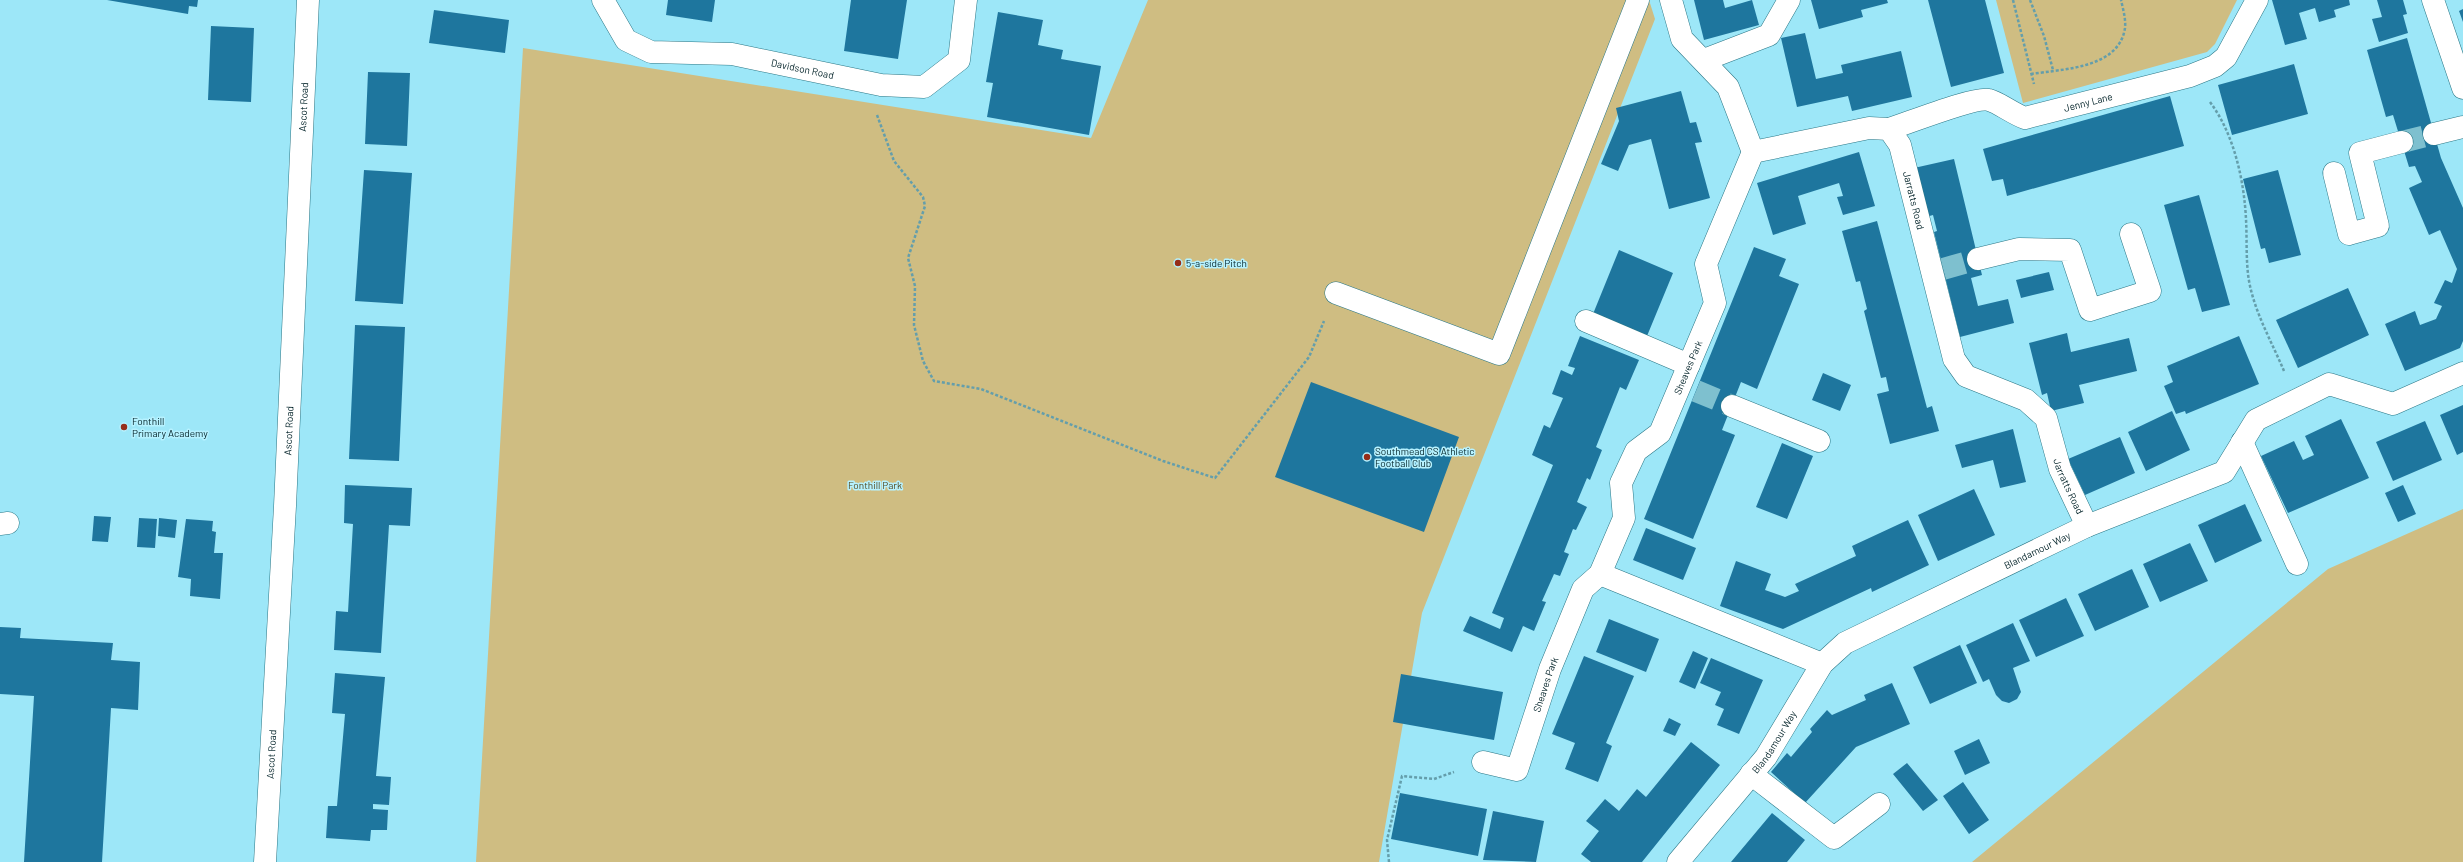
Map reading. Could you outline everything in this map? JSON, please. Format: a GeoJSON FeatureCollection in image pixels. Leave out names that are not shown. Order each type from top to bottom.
{"type":"FeatureCollection","features":[{"type":"Feature","properties":{"kind":"street","name":"Ascot Road"},"geometry":{"type":"LineString","coordinates":[[265,862],[285,506],[308,0]]}},
{"type":"Feature","properties":{"kind":"street","name":"Davidson Road"},"geometry":{"type":"LineString","coordinates":[[603,0],[626,40],[651,52],[732,54],[864,82],[924,87],[959,60],[966,0]]}},
{"type":"Feature","properties":{"kind":"street"},"geometry":{"type":"LineString","coordinates":[[1336,293],[1499,354],[1638,0]]}},
{"type":"Feature","properties":{"kind":"street"},"geometry":{"type":"LineString","coordinates":[[1671,0],[1682,39],[1704,60],[1728,87],[1753,152],[1869,128],[1889,129]]}},
{"type":"Feature","properties":{"kind":"street"},"geometry":{"type":"LineString","coordinates":[[1704,60],[1769,35],[1789,0]]}},
{"type":"Feature","properties":{"kind":"street","name":"Jenny Lane"},"geometry":{"type":"LineString","coordinates":[[1889,129],[1974,102],[1989,100],[2013,114],[2025,118],[2190,76],[2214,66],[2226,57],[2257,0]]}},
{"type":"Feature","properties":{"kind":"street"},"geometry":{"type":"LineString","coordinates":[[2433,0],[2458,56],[2463,88]]}},
{"type":"Feature","properties":{"kind":"street"},"geometry":{"type":"LineString","coordinates":[[2434,134],[2463,127]]}},
{"type":"Feature","properties":{"kind":"street","name":"Jarratts Road"},"geometry":{"type":"LineString","coordinates":[[1889,129],[1900,145],[1937,271],[1954,359],[1966,376],[2026,400],[2046,418],[2060,469],[2087,526]]}},
{"type":"Feature","properties":{"kind":"street"},"geometry":{"type":"LineString","coordinates":[[2334,173],[2349,234],[2378,226],[2360,153],[2402,142]]}},
{"type":"Feature","properties":{"kind":"street","name":"Sheaves Park"},"geometry":{"type":"LineString","coordinates":[[1483,762],[1517,770],[1550,669],[1583,589],[1600,574],[1624,518],[1621,483],[1636,451],[1660,433],[1688,380],[1716,303],[1706,264],[1753,152]]}},
{"type":"Feature","properties":{"kind":"street"},"geometry":{"type":"LineString","coordinates":[[1978,259],[2019,249],[2070,250],[2090,310],[2150,291],[2131,234]]}},
{"type":"Feature","properties":{"kind":"street"},"geometry":{"type":"LineString","coordinates":[[1586,321],[1688,380]]}},
{"type":"Feature","properties":{"kind":"street","name":"Blandamour Way"},"geometry":{"type":"LineString","coordinates":[[1678,862],[1766,757],[1822,664],[1845,643],[2087,526],[2224,472],[2256,420],[2329,384],[2393,404],[2463,373]]}},
{"type":"Feature","properties":{"kind":"street"},"geometry":{"type":"LineString","coordinates":[[1732,406],[1819,442]]}},
{"type":"Feature","properties":{"kind":"street"},"geometry":{"type":"LineString","coordinates":[[2242,442],[2297,564]]}},
{"type":"Feature","properties":{"kind":"street"},"geometry":{"type":"LineString","coordinates":[[1600,574],[1822,664]]}},
{"type":"Feature","properties":{"kind":"street"},"geometry":{"type":"LineString","coordinates":[[1751,774],[1834,838],[1879,804]]}},
{"type":"Feature","properties":{"kind":"path"},"geometry":{"type":"LineString","coordinates":[[2013,0],[2041,114]]}},
{"type":"Feature","properties":{"kind":"path"},"geometry":{"type":"LineString","coordinates":[[2030,0],[2044,36],[2053,70]]}},
{"type":"Feature","properties":{"kind":"path"},"geometry":{"type":"LineString","coordinates":[[2031,74],[2095,62],[2111,51],[2123,34],[2125,27],[2121,0]]}},
{"type":"Feature","properties":{"kind":"path"},"geometry":{"type":"LineString","coordinates":[[2190,76],[2219,115],[2236,156],[2246,217],[2248,274],[2254,298],[2296,399]]}},
{"type":"Feature","properties":{"kind":"path"},"geometry":{"type":"LineString","coordinates":[[864,82],[894,161],[923,197],[925,206],[908,258],[915,286],[914,325],[923,361],[934,381],[981,389],[1163,461],[1215,478],[1239,450],[1309,357],[1336,293]]}},
{"type":"Feature","properties":{"kind":"path"},"geometry":{"type":"LineString","coordinates":[[1389,862],[1387,840],[1402,776],[1434,779],[1483,762]]}},
{"type":"Feature","properties":{"kind":"green space","name":"Fonthill Park"},"geometry":{"type":"Polygon","coordinates":[[[1148,0],[1649,0],[1655,19],[1422,613],[1379,862],[476,862],[523,48],[1091,138],[1148,0]]]}},
{"type":"Feature","properties":{"kind":"green space"},"geometry":{"type":"Polygon","coordinates":[[[1996,0],[2237,0],[2215,44],[2207,52],[2023,103],[1996,0]]]}},
{"type":"Feature","properties":{"kind":"green space"},"geometry":{"type":"Polygon","coordinates":[[[2463,509],[2463,862],[1972,862],[2328,569],[2463,509]]]}},
{"type":"Feature","properties":{"kind":"building"},"geometry":{"type":"Polygon","coordinates":[[[107,0],[198,0],[197,7],[189,6],[188,14],[107,0]]]}},
{"type":"Feature","properties":{"kind":"building"},"geometry":{"type":"Polygon","coordinates":[[[668,0],[715,0],[712,22],[666,15],[668,0]]]}},
{"type":"Feature","properties":{"kind":"building"},"geometry":{"type":"Polygon","coordinates":[[[851,0],[907,0],[898,59],[844,51],[851,0]]]}},
{"type":"Feature","properties":{"kind":"building"},"geometry":{"type":"Polygon","coordinates":[[[1694,0],[1723,0],[1725,8],[1752,0],[1759,25],[1704,40],[1694,0]]]}},
{"type":"Feature","properties":{"kind":"building"},"geometry":{"type":"Polygon","coordinates":[[[1811,0],[1887,0],[1888,3],[1861,10],[1863,17],[1819,29],[1811,0]]]}},
{"type":"Feature","properties":{"kind":"building"},"geometry":{"type":"Polygon","coordinates":[[[1928,0],[1985,0],[2004,73],[1951,87],[1928,0]]]}},
{"type":"Feature","properties":{"kind":"building"},"geometry":{"type":"Polygon","coordinates":[[[2272,0],[2349,0],[2350,5],[2334,10],[2336,17],[2319,22],[2315,8],[2299,13],[2307,39],[2285,45],[2272,0]]]}},
{"type":"Feature","properties":{"kind":"building"},"geometry":{"type":"Polygon","coordinates":[[[2377,0],[2403,0],[2407,14],[2403,15],[2408,33],[2379,42],[2372,19],[2382,17],[2377,0]]]}},
{"type":"Feature","properties":{"kind":"building"},"geometry":{"type":"Polygon","coordinates":[[[2463,9],[2463,22],[2459,11],[2463,9]]]}},
{"type":"Feature","properties":{"kind":"building"},"geometry":{"type":"Polygon","coordinates":[[[434,10],[509,20],[505,53],[429,43],[434,10]]]}},
{"type":"Feature","properties":{"kind":"building"},"geometry":{"type":"Polygon","coordinates":[[[998,12],[1043,20],[1038,45],[1063,50],[1061,59],[1101,66],[1089,135],[987,117],[993,83],[986,82],[998,12]]]}},
{"type":"Feature","properties":{"kind":"building"},"geometry":{"type":"Polygon","coordinates":[[[211,26],[254,28],[251,102],[208,100],[211,26]]]}},
{"type":"Feature","properties":{"kind":"building"},"geometry":{"type":"Polygon","coordinates":[[[1805,33],[1816,79],[1843,73],[1841,65],[1901,51],[1912,97],[1852,111],[1848,96],[1797,107],[1781,38],[1805,33]]]}},
{"type":"Feature","properties":{"kind":"building"},"geometry":{"type":"Polygon","coordinates":[[[2407,38],[2441,158],[2463,208],[2463,341],[2460,348],[2405,371],[2385,324],[2415,311],[2420,325],[2436,319],[2442,306],[2434,303],[2445,280],[2452,283],[2457,269],[2440,230],[2429,235],[2409,188],[2422,182],[2415,166],[2409,167],[2393,115],[2386,117],[2367,50],[2407,38]]]}},
{"type":"Feature","properties":{"kind":"building"},"geometry":{"type":"Polygon","coordinates":[[[2294,64],[2308,114],[2232,135],[2218,85],[2294,64]]]}},
{"type":"Feature","properties":{"kind":"building"},"geometry":{"type":"Polygon","coordinates":[[[368,72],[410,73],[407,146],[365,144],[368,72]]]}},
{"type":"Feature","properties":{"kind":"building"},"geometry":{"type":"Polygon","coordinates":[[[1681,91],[1690,123],[1696,122],[1702,142],[1695,143],[1710,198],[1669,209],[1651,139],[1629,145],[1618,171],[1601,164],[1619,121],[1616,108],[1681,91]]]}},
{"type":"Feature","properties":{"kind":"building"},"geometry":{"type":"Polygon","coordinates":[[[2170,96],[2184,146],[2007,196],[2003,179],[1992,181],[1983,149],[2170,96]]]}},
{"type":"Feature","properties":{"kind":"building"},"geometry":{"type":"Polygon","coordinates":[[[1859,152],[1875,206],[1843,215],[1837,197],[1843,196],[1839,183],[1798,196],[1806,224],[1773,235],[1757,183],[1859,152]]]}},
{"type":"Feature","properties":{"kind":"building"},"geometry":{"type":"Polygon","coordinates":[[[1954,159],[1982,275],[1971,278],[1978,306],[2008,299],[2014,323],[1960,337],[1934,232],[1937,231],[1933,215],[1926,217],[1914,168],[1954,159]]]}},
{"type":"Feature","properties":{"kind":"building"},"geometry":{"type":"Polygon","coordinates":[[[364,170],[412,173],[403,304],[355,301],[364,170]]]}},
{"type":"Feature","properties":{"kind":"building"},"geometry":{"type":"Polygon","coordinates":[[[2278,170],[2301,255],[2269,263],[2265,248],[2261,249],[2243,179],[2278,170]]]}},
{"type":"Feature","properties":{"kind":"building"},"geometry":{"type":"Polygon","coordinates":[[[2199,195],[2230,305],[2202,312],[2195,288],[2188,290],[2164,205],[2199,195]]]}},
{"type":"Feature","properties":{"kind":"building"},"geometry":{"type":"Polygon","coordinates":[[[1877,221],[1927,408],[1932,406],[1939,431],[1890,444],[1877,394],[1889,391],[1886,377],[1881,378],[1864,311],[1867,309],[1860,281],[1856,282],[1842,231],[1877,221]]]}},
{"type":"Feature","properties":{"kind":"building"},"geometry":{"type":"Polygon","coordinates":[[[1754,247],[1786,259],[1779,276],[1799,284],[1757,389],[1741,382],[1722,430],[1735,435],[1693,539],[1644,519],[1754,247]]]}},
{"type":"Feature","properties":{"kind":"building"},"geometry":{"type":"Polygon","coordinates":[[[1619,250],[1673,273],[1647,336],[1593,314],[1619,250]]]}},
{"type":"Feature","properties":{"kind":"building"},"geometry":{"type":"Polygon","coordinates":[[[2049,272],[2054,290],[2021,298],[2016,280],[2049,272]]]}},
{"type":"Feature","properties":{"kind":"building"},"geometry":{"type":"Polygon","coordinates":[[[2348,288],[2369,335],[2298,368],[2276,320],[2348,288]]]}},
{"type":"Feature","properties":{"kind":"building"},"geometry":{"type":"Polygon","coordinates":[[[355,325],[405,327],[399,461],[349,459],[355,325]]]}},
{"type":"Feature","properties":{"kind":"building"},"geometry":{"type":"Polygon","coordinates":[[[2067,333],[2071,352],[2129,338],[2137,371],[2079,385],[2084,403],[2051,411],[2047,393],[2042,395],[2029,343],[2067,333]]]}},
{"type":"Feature","properties":{"kind":"building"},"geometry":{"type":"Polygon","coordinates":[[[1580,336],[1639,360],[1626,390],[1620,387],[1596,447],[1602,450],[1590,480],[1587,478],[1577,502],[1587,507],[1576,530],[1573,529],[1564,552],[1569,554],[1560,576],[1554,574],[1542,601],[1546,602],[1534,631],[1523,626],[1512,652],[1463,631],[1470,616],[1500,629],[1504,618],[1492,613],[1553,465],[1532,455],[1544,425],[1550,428],[1563,398],[1552,394],[1561,370],[1572,375],[1575,368],[1568,366],[1580,336]]]}},
{"type":"Feature","properties":{"kind":"building"},"geometry":{"type":"Polygon","coordinates":[[[2239,336],[2259,384],[2186,414],[2185,411],[2176,414],[2164,386],[2173,382],[2167,366],[2239,336]]]}},
{"type":"Feature","properties":{"kind":"building"},"geometry":{"type":"Polygon","coordinates":[[[1823,373],[1851,385],[1840,411],[1812,400],[1823,373]]]}},
{"type":"Feature","properties":{"kind":"building","name":"Southmead CS Athletic Football Club"},"geometry":{"type":"Polygon","coordinates":[[[1311,382],[1459,437],[1424,532],[1275,477],[1311,382]]]}},
{"type":"Feature","properties":{"kind":"building"},"geometry":{"type":"Polygon","coordinates":[[[2463,405],[2463,452],[2457,455],[2440,415],[2463,405]]]}},
{"type":"Feature","properties":{"kind":"building"},"geometry":{"type":"Polygon","coordinates":[[[2172,411],[2190,450],[2146,471],[2128,432],[2172,411]]]}},
{"type":"Feature","properties":{"kind":"building"},"geometry":{"type":"Polygon","coordinates":[[[2341,419],[2369,478],[2288,513],[2261,456],[2294,441],[2303,460],[2314,455],[2305,436],[2341,419]]]}},
{"type":"Feature","properties":{"kind":"building"},"geometry":{"type":"Polygon","coordinates":[[[2425,421],[2442,460],[2393,481],[2376,442],[2425,421]]]}},
{"type":"Feature","properties":{"kind":"building"},"geometry":{"type":"Polygon","coordinates":[[[2013,429],[2026,482],[2000,488],[1993,460],[1962,468],[1955,445],[2013,429]]]}},
{"type":"Feature","properties":{"kind":"building"},"geometry":{"type":"Polygon","coordinates":[[[2120,437],[2135,473],[2085,495],[2068,459],[2120,437]]]}},
{"type":"Feature","properties":{"kind":"building"},"geometry":{"type":"Polygon","coordinates":[[[1782,443],[1813,456],[1787,519],[1756,507],[1782,443]]]}},
{"type":"Feature","properties":{"kind":"building"},"geometry":{"type":"Polygon","coordinates":[[[345,485],[412,488],[410,526],[389,525],[381,653],[334,650],[336,611],[348,612],[353,524],[344,523],[345,485]]]}},
{"type":"Feature","properties":{"kind":"building"},"geometry":{"type":"Polygon","coordinates":[[[2403,485],[2416,514],[2398,522],[2385,493],[2403,485]]]}},
{"type":"Feature","properties":{"kind":"building"},"geometry":{"type":"Polygon","coordinates":[[[1974,489],[1995,535],[1938,561],[1918,515],[1974,489]]]}},
{"type":"Feature","properties":{"kind":"building"},"geometry":{"type":"Polygon","coordinates":[[[2245,504],[2262,541],[2215,563],[2198,525],[2245,504]]]}},
{"type":"Feature","properties":{"kind":"building"},"geometry":{"type":"Polygon","coordinates":[[[94,516],[111,517],[108,542],[92,541],[94,516]]]}},
{"type":"Feature","properties":{"kind":"building"},"geometry":{"type":"Polygon","coordinates":[[[139,518],[157,519],[155,548],[137,547],[139,518]]]}},
{"type":"Feature","properties":{"kind":"building"},"geometry":{"type":"Polygon","coordinates":[[[159,518],[177,520],[175,538],[158,536],[159,518]]]}},
{"type":"Feature","properties":{"kind":"building"},"geometry":{"type":"Polygon","coordinates":[[[186,519],[213,521],[212,531],[216,532],[214,553],[223,553],[220,599],[190,596],[191,579],[178,577],[186,519]]]}},
{"type":"Feature","properties":{"kind":"building"},"geometry":{"type":"Polygon","coordinates":[[[1908,520],[1929,565],[1872,592],[1871,588],[1783,629],[1720,606],[1736,561],[1771,574],[1765,590],[1785,597],[1799,591],[1795,584],[1856,556],[1852,546],[1908,520]]]}},
{"type":"Feature","properties":{"kind":"building"},"geometry":{"type":"Polygon","coordinates":[[[1646,528],[1696,548],[1683,580],[1633,560],[1646,528]]]}},
{"type":"Feature","properties":{"kind":"building"},"geometry":{"type":"Polygon","coordinates":[[[2190,543],[2208,581],[2160,602],[2143,564],[2190,543]]]}},
{"type":"Feature","properties":{"kind":"building"},"geometry":{"type":"Polygon","coordinates":[[[2132,569],[2149,607],[2095,631],[2078,594],[2132,569]]]}},
{"type":"Feature","properties":{"kind":"building"},"geometry":{"type":"Polygon","coordinates":[[[2066,598],[2084,636],[2036,657],[2019,620],[2066,598]]]}},
{"type":"Feature","properties":{"kind":"building"},"geometry":{"type":"Polygon","coordinates":[[[1609,619],[1659,639],[1646,672],[1596,652],[1609,619]]]}},
{"type":"Feature","properties":{"kind":"building"},"geometry":{"type":"Polygon","coordinates":[[[2013,623],[2030,661],[2013,668],[2021,692],[2017,699],[2009,703],[2002,701],[1996,695],[1989,679],[1983,682],[1966,645],[2013,623]]]}},
{"type":"Feature","properties":{"kind":"building"},"geometry":{"type":"Polygon","coordinates":[[[0,627],[21,628],[20,638],[113,643],[111,660],[140,662],[138,710],[111,708],[102,862],[24,862],[34,696],[0,694],[0,627]]]}},
{"type":"Feature","properties":{"kind":"building"},"geometry":{"type":"Polygon","coordinates":[[[1960,645],[1977,683],[1930,704],[1913,667],[1960,645]]]}},
{"type":"Feature","properties":{"kind":"building"},"geometry":{"type":"Polygon","coordinates":[[[1693,651],[1708,658],[1695,689],[1679,682],[1693,651]]]}},
{"type":"Feature","properties":{"kind":"building"},"geometry":{"type":"Polygon","coordinates":[[[1584,656],[1634,676],[1606,743],[1612,746],[1598,782],[1565,769],[1575,743],[1552,734],[1584,656]]]}},
{"type":"Feature","properties":{"kind":"building"},"geometry":{"type":"Polygon","coordinates":[[[1711,658],[1763,680],[1739,734],[1717,725],[1724,709],[1715,705],[1721,692],[1700,683],[1711,658]]]}},
{"type":"Feature","properties":{"kind":"building"},"geometry":{"type":"Polygon","coordinates":[[[335,673],[385,677],[376,776],[391,777],[389,805],[373,804],[373,809],[388,810],[387,830],[371,830],[370,841],[326,838],[328,806],[337,806],[345,714],[332,713],[335,673]]]}},
{"type":"Feature","properties":{"kind":"building"},"geometry":{"type":"Polygon","coordinates":[[[1401,674],[1503,692],[1494,740],[1393,722],[1401,674]]]}},
{"type":"Feature","properties":{"kind":"building"},"geometry":{"type":"Polygon","coordinates":[[[1892,683],[1910,724],[1856,747],[1805,803],[1771,772],[1787,753],[1791,757],[1812,732],[1810,729],[1827,710],[1832,715],[1866,700],[1864,695],[1892,683]]]}},
{"type":"Feature","properties":{"kind":"building"},"geometry":{"type":"Polygon","coordinates":[[[1669,718],[1681,724],[1675,736],[1663,731],[1669,718]]]}},
{"type":"Feature","properties":{"kind":"building"},"geometry":{"type":"Polygon","coordinates":[[[1979,739],[1990,763],[1965,775],[1954,751],[1979,739]]]}},
{"type":"Feature","properties":{"kind":"building"},"geometry":{"type":"Polygon","coordinates":[[[1691,742],[1720,765],[1642,862],[1591,862],[1581,854],[1599,831],[1586,821],[1605,799],[1619,811],[1637,789],[1646,797],[1691,742]]]}},
{"type":"Feature","properties":{"kind":"building"},"geometry":{"type":"Polygon","coordinates":[[[1907,763],[1938,800],[1923,811],[1893,774],[1907,763]]]}},
{"type":"Feature","properties":{"kind":"building"},"geometry":{"type":"Polygon","coordinates":[[[1963,782],[1989,820],[1969,834],[1943,796],[1963,782]]]}},
{"type":"Feature","properties":{"kind":"building"},"geometry":{"type":"Polygon","coordinates":[[[1400,793],[1487,809],[1478,856],[1391,839],[1400,793]]]}},
{"type":"Feature","properties":{"kind":"building"},"geometry":{"type":"Polygon","coordinates":[[[1493,811],[1544,821],[1536,862],[1483,860],[1493,811]]]}},
{"type":"Feature","properties":{"kind":"building"},"geometry":{"type":"Polygon","coordinates":[[[1772,813],[1805,840],[1787,862],[1731,862],[1772,813]]]}},
{"type":"Feature","properties":{"kind":"tunnel"},"geometry":{"type":"LineString","coordinates":[[2402,142],[2434,134]]}},
{"type":"Feature","properties":{"kind":"tunnel"},"geometry":{"type":"LineString","coordinates":[[1943,269],[1978,259]]}},
{"type":"Feature","properties":{"kind":"tunnel"},"geometry":{"type":"LineString","coordinates":[[1696,391],[1732,406]]}},
{"type":"Feature","properties":{"kind":"place","name":"5-a-side Pitch"},"geometry":{"type":"Point","coordinates":[1178,263]}},
{"type":"Feature","properties":{"kind":"place","name":"Fonthill Primary Academy"},"geometry":{"type":"Point","coordinates":[124,427]}},
{"type":"Feature","properties":{"kind":"place","name":"Southmead CS Athletic Football Club"},"geometry":{"type":"Point","coordinates":[1367,457]}}]}
